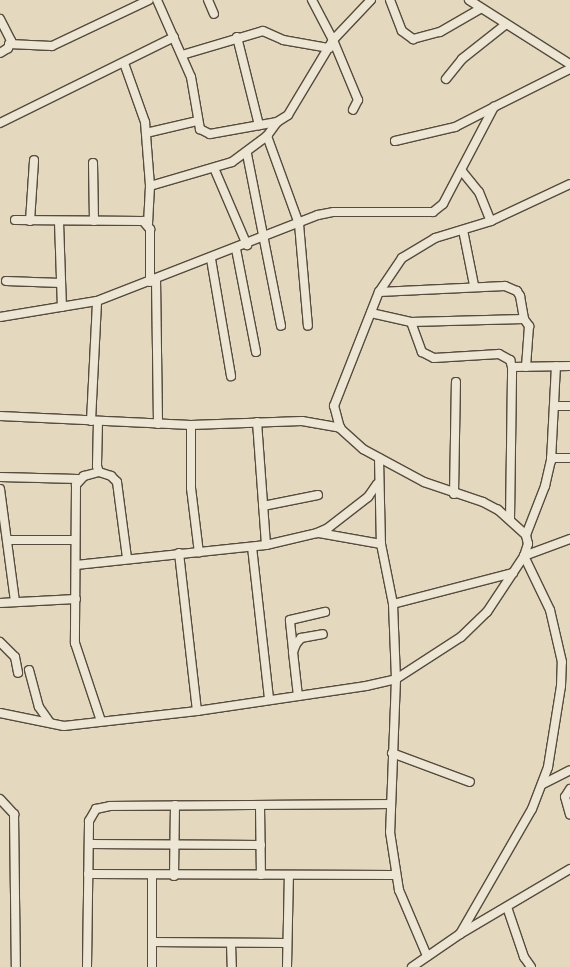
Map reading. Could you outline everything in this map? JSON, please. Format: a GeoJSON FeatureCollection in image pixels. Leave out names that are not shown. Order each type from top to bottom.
{"type":"FeatureCollection","features":[{"type":"Feature","properties":{"kind":"street"},"geometry":{"type":"LineString","coordinates":[[10,44],[52,46],[149,0]]}},
{"type":"Feature","properties":{"kind":"street"},"geometry":{"type":"LineString","coordinates":[[157,0],[191,77],[197,121],[203,132],[210,134],[277,122]]}},
{"type":"Feature","properties":{"kind":"street"},"geometry":{"type":"LineString","coordinates":[[208,0],[214,14]]}},
{"type":"Feature","properties":{"kind":"street"},"geometry":{"type":"LineString","coordinates":[[312,0],[333,40],[358,100],[353,110]]}},
{"type":"Feature","properties":{"kind":"street"},"geometry":{"type":"LineString","coordinates":[[150,186],[214,168],[246,154],[268,136],[277,122],[293,107],[333,40],[371,0]]}},
{"type":"Feature","properties":{"kind":"street"},"geometry":{"type":"LineString","coordinates":[[390,0],[402,31],[413,39],[440,32],[480,9]]}},
{"type":"Feature","properties":{"kind":"street"},"geometry":{"type":"LineString","coordinates":[[469,0],[505,25],[570,64]]}},
{"type":"Feature","properties":{"kind":"street"},"geometry":{"type":"LineString","coordinates":[[0,19],[10,34],[10,44],[0,54]]}},
{"type":"Feature","properties":{"kind":"street"},"geometry":{"type":"LineString","coordinates":[[446,79],[462,59],[505,25]]}},
{"type":"Feature","properties":{"kind":"street"},"geometry":{"type":"LineString","coordinates":[[182,55],[237,38],[268,32],[282,40],[329,48]]}},
{"type":"Feature","properties":{"kind":"street"},"geometry":{"type":"LineString","coordinates":[[1,120],[124,63],[174,37]]}},
{"type":"Feature","properties":{"kind":"street"},"geometry":{"type":"LineString","coordinates":[[237,38],[259,125]]}},
{"type":"Feature","properties":{"kind":"street"},"geometry":{"type":"LineString","coordinates":[[124,63],[141,108],[146,133],[150,186],[148,224],[153,280],[158,424]]}},
{"type":"Feature","properties":{"kind":"street"},"geometry":{"type":"LineString","coordinates":[[395,140],[455,127],[570,69]]}},
{"type":"Feature","properties":{"kind":"street"},"geometry":{"type":"LineString","coordinates":[[0,317],[97,301],[266,238],[309,218],[334,212],[433,212],[443,204],[494,106]]}},
{"type":"Feature","properties":{"kind":"street"},"geometry":{"type":"LineString","coordinates":[[146,133],[197,121]]}},
{"type":"Feature","properties":{"kind":"street"},"geometry":{"type":"LineString","coordinates":[[268,136],[299,224],[308,326]]}},
{"type":"Feature","properties":{"kind":"street"},"geometry":{"type":"LineString","coordinates":[[246,154],[266,238],[281,326]]}},
{"type":"Feature","properties":{"kind":"street"},"geometry":{"type":"LineString","coordinates":[[30,221],[34,160]]}},
{"type":"Feature","properties":{"kind":"street"},"geometry":{"type":"LineString","coordinates":[[93,163],[94,222]]}},
{"type":"Feature","properties":{"kind":"street"},"geometry":{"type":"LineString","coordinates":[[214,168],[247,245]]}},
{"type":"Feature","properties":{"kind":"street"},"geometry":{"type":"LineString","coordinates":[[461,170],[479,192],[491,221]]}},
{"type":"Feature","properties":{"kind":"street"},"geometry":{"type":"LineString","coordinates":[[340,428],[334,406],[379,292],[402,258],[435,238],[491,221],[569,185]]}},
{"type":"Feature","properties":{"kind":"street"},"geometry":{"type":"LineString","coordinates":[[15,220],[59,222],[143,221],[148,224]]}},
{"type":"Feature","properties":{"kind":"street"},"geometry":{"type":"LineString","coordinates":[[59,222],[62,307]]}},
{"type":"Feature","properties":{"kind":"street"},"geometry":{"type":"LineString","coordinates":[[463,230],[474,285]]}},
{"type":"Feature","properties":{"kind":"street"},"geometry":{"type":"LineString","coordinates":[[236,249],[256,352]]}},
{"type":"Feature","properties":{"kind":"street"},"geometry":{"type":"LineString","coordinates":[[211,259],[231,376]]}},
{"type":"Feature","properties":{"kind":"street"},"geometry":{"type":"LineString","coordinates":[[6,281],[61,283]]}},
{"type":"Feature","properties":{"kind":"street"},"geometry":{"type":"LineString","coordinates":[[379,292],[474,285],[505,286],[517,291],[524,319],[528,326],[526,367]]}},
{"type":"Feature","properties":{"kind":"street"},"geometry":{"type":"LineString","coordinates":[[97,301],[94,421],[99,472]]}},
{"type":"Feature","properties":{"kind":"street"},"geometry":{"type":"LineString","coordinates":[[371,313],[411,322],[524,319]]}},
{"type":"Feature","properties":{"kind":"street"},"geometry":{"type":"LineString","coordinates":[[411,322],[419,348],[426,356],[434,358],[499,354],[510,360],[512,367],[510,519]]}},
{"type":"Feature","properties":{"kind":"street"},"geometry":{"type":"LineString","coordinates":[[526,536],[545,486],[551,458],[556,406],[556,366]]}},
{"type":"Feature","properties":{"kind":"street"},"geometry":{"type":"LineString","coordinates":[[512,367],[570,366]]}},
{"type":"Feature","properties":{"kind":"street"},"geometry":{"type":"LineString","coordinates":[[454,494],[456,382]]}},
{"type":"Feature","properties":{"kind":"street"},"geometry":{"type":"LineString","coordinates":[[556,406],[570,406]]}},
{"type":"Feature","properties":{"kind":"street"},"geometry":{"type":"LineString","coordinates":[[0,416],[191,425],[302,421],[340,428],[379,458],[454,494],[483,502],[510,519],[526,536],[528,544],[524,556],[487,612],[461,637],[396,679],[197,711],[64,726],[0,713]]}},
{"type":"Feature","properties":{"kind":"street"},"geometry":{"type":"LineString","coordinates":[[257,422],[266,545]]}},
{"type":"Feature","properties":{"kind":"street"},"geometry":{"type":"LineString","coordinates":[[191,425],[191,488],[199,553]]}},
{"type":"Feature","properties":{"kind":"street"},"geometry":{"type":"LineString","coordinates":[[379,458],[377,484],[381,544],[393,604],[396,679],[391,804],[395,876],[409,917],[427,956]]}},
{"type":"Feature","properties":{"kind":"street"},"geometry":{"type":"LineString","coordinates":[[551,458],[570,458]]}},
{"type":"Feature","properties":{"kind":"street"},"geometry":{"type":"LineString","coordinates":[[0,477],[78,479],[99,472],[111,476],[117,482],[127,558]]}},
{"type":"Feature","properties":{"kind":"street"},"geometry":{"type":"LineString","coordinates":[[78,479],[75,540],[75,643],[101,721]]}},
{"type":"Feature","properties":{"kind":"street"},"geometry":{"type":"LineString","coordinates":[[76,565],[127,558],[199,553],[266,545],[316,533],[328,528],[368,497],[377,484]]}},
{"type":"Feature","properties":{"kind":"street"},"geometry":{"type":"LineString","coordinates":[[0,489],[15,602]]}},
{"type":"Feature","properties":{"kind":"street"},"geometry":{"type":"LineString","coordinates":[[263,506],[318,495]]}},
{"type":"Feature","properties":{"kind":"street"},"geometry":{"type":"LineString","coordinates":[[316,533],[381,544]]}},
{"type":"Feature","properties":{"kind":"street"},"geometry":{"type":"LineString","coordinates":[[524,556],[570,539]]}},
{"type":"Feature","properties":{"kind":"street"},"geometry":{"type":"LineString","coordinates":[[8,540],[75,540]]}},
{"type":"Feature","properties":{"kind":"street"},"geometry":{"type":"LineString","coordinates":[[252,546],[269,699]]}},
{"type":"Feature","properties":{"kind":"street"},"geometry":{"type":"LineString","coordinates":[[179,553],[197,711]]}},
{"type":"Feature","properties":{"kind":"street"},"geometry":{"type":"LineString","coordinates":[[460,934],[504,861],[543,784],[562,686],[566,661],[550,610],[524,556]]}},
{"type":"Feature","properties":{"kind":"street"},"geometry":{"type":"LineString","coordinates":[[393,604],[513,573]]}},
{"type":"Feature","properties":{"kind":"street"},"geometry":{"type":"LineString","coordinates":[[0,603],[76,599]]}},
{"type":"Feature","properties":{"kind":"street"},"geometry":{"type":"LineString","coordinates":[[298,696],[290,620],[325,612]]}},
{"type":"Feature","properties":{"kind":"street"},"geometry":{"type":"LineString","coordinates":[[293,652],[301,638],[323,634]]}},
{"type":"Feature","properties":{"kind":"street"},"geometry":{"type":"LineString","coordinates":[[0,642],[15,657],[18,673]]}},
{"type":"Feature","properties":{"kind":"street"},"geometry":{"type":"LineString","coordinates":[[29,670],[39,707],[50,722]]}},
{"type":"Feature","properties":{"kind":"street"},"geometry":{"type":"LineString","coordinates":[[392,753],[470,782]]}},
{"type":"Feature","properties":{"kind":"street"},"geometry":{"type":"LineString","coordinates":[[543,784],[570,770]]}},
{"type":"Feature","properties":{"kind":"street"},"geometry":{"type":"LineString","coordinates":[[570,789],[565,797],[570,814]]}},
{"type":"Feature","properties":{"kind":"street"},"geometry":{"type":"LineString","coordinates":[[0,799],[14,814],[16,967]]}},
{"type":"Feature","properties":{"kind":"street"},"geometry":{"type":"LineString","coordinates":[[87,967],[89,821],[96,808],[175,805],[391,804]]}},
{"type":"Feature","properties":{"kind":"street"},"geometry":{"type":"LineString","coordinates":[[174,876],[175,805]]}},
{"type":"Feature","properties":{"kind":"street"},"geometry":{"type":"LineString","coordinates":[[260,806],[261,875]]}},
{"type":"Feature","properties":{"kind":"street"},"geometry":{"type":"LineString","coordinates":[[89,844],[175,842],[261,845]]}},
{"type":"Feature","properties":{"kind":"street"},"geometry":{"type":"LineString","coordinates":[[412,967],[460,934],[570,869]]}},
{"type":"Feature","properties":{"kind":"street"},"geometry":{"type":"LineString","coordinates":[[88,874],[152,876],[395,876]]}},
{"type":"Feature","properties":{"kind":"street"},"geometry":{"type":"LineString","coordinates":[[287,967],[288,875]]}},
{"type":"Feature","properties":{"kind":"street"},"geometry":{"type":"LineString","coordinates":[[152,876],[152,967]]}},
{"type":"Feature","properties":{"kind":"street"},"geometry":{"type":"LineString","coordinates":[[507,907],[524,957],[531,967]]}},
{"type":"Feature","properties":{"kind":"street"},"geometry":{"type":"LineString","coordinates":[[152,942],[287,943]]}},
{"type":"Feature","properties":{"kind":"street"},"geometry":{"type":"LineString","coordinates":[[230,944],[232,967]]}}]}
